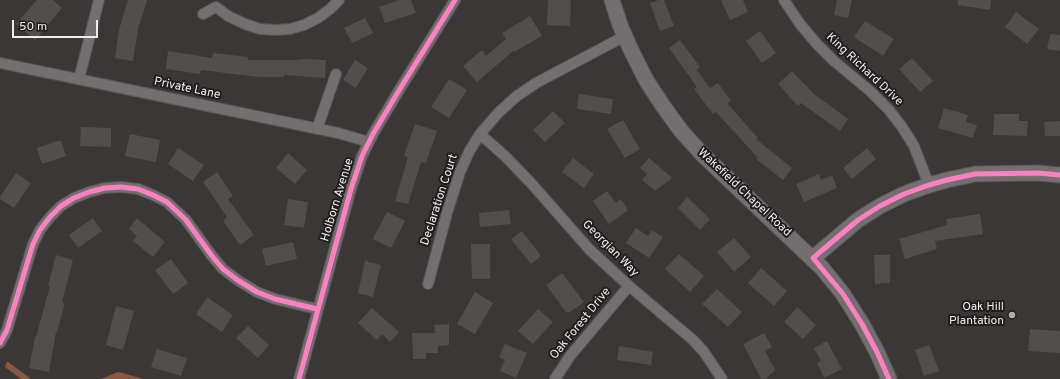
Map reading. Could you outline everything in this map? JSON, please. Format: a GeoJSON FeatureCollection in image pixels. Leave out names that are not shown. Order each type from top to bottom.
{"type":"FeatureCollection","features":[{"type":"Feature","properties":{"kind":"main road","name":"Wakefield Chapel Road"},"geometry":{"type":"LineString","coordinates":[[612,0],[625,36],[646,80],[662,106],[682,132],[703,155],[813,258],[843,294],[862,324],[889,379]]}},
{"type":"Feature","properties":{"kind":"main road"},"geometry":{"type":"LineString","coordinates":[[813,258],[858,220],[880,206],[904,194],[929,185],[975,174],[1060,174]]}},
{"type":"Feature","properties":{"kind":"street"},"geometry":{"type":"LineString","coordinates":[[79,79],[100,0]]}},
{"type":"Feature","properties":{"kind":"street"},"geometry":{"type":"LineString","coordinates":[[203,14],[216,7],[228,16],[260,29],[290,29],[304,25],[318,18],[339,0]]}},
{"type":"Feature","properties":{"kind":"street","name":"Holborn Avenue"},"geometry":{"type":"LineString","coordinates":[[299,379],[317,309],[351,189],[362,156],[398,92],[455,0]]}},
{"type":"Feature","properties":{"kind":"street","name":"King Richard Drive"},"geometry":{"type":"LineString","coordinates":[[784,0],[800,24],[817,44],[834,61],[870,91],[898,121],[914,146],[929,185]]}},
{"type":"Feature","properties":{"kind":"street","name":"Declaration Court"},"geometry":{"type":"LineString","coordinates":[[428,284],[447,213],[460,172],[470,150],[480,134],[499,112],[536,83],[625,36]]}},
{"type":"Feature","properties":{"kind":"street","name":"Private Lane"},"geometry":{"type":"LineString","coordinates":[[0,63],[317,129],[369,142]]}},
{"type":"Feature","properties":{"kind":"street"},"geometry":{"type":"LineString","coordinates":[[317,129],[336,74]]}},
{"type":"Feature","properties":{"kind":"street","name":"Georgian Way"},"geometry":{"type":"LineString","coordinates":[[480,134],[506,157],[530,182],[590,250],[629,286],[693,340],[708,358],[722,379]]}},
{"type":"Feature","properties":{"kind":"street"},"geometry":{"type":"LineString","coordinates":[[0,343],[7,330],[33,244],[40,230],[61,206],[74,198],[105,188],[121,187],[138,189],[167,202],[186,220],[223,269],[239,281],[257,292],[275,299],[317,309]]}},
{"type":"Feature","properties":{"kind":"street","name":"Oak Forest Drive"},"geometry":{"type":"LineString","coordinates":[[555,379],[570,356],[629,286]]}},
{"type":"Feature","properties":{"kind":"shaded area"},"geometry":{"type":"Polygon","coordinates":[[[7,361],[31,379],[21,379],[5,367],[7,361]]]}},
{"type":"Feature","properties":{"kind":"shaded area"},"geometry":{"type":"Polygon","coordinates":[[[118,372],[123,373],[143,379],[101,379],[118,372]]]}},
{"type":"Feature","properties":{"kind":"building"},"geometry":{"type":"Polygon","coordinates":[[[37,0],[53,0],[62,8],[35,40],[16,24],[37,0]]]}},
{"type":"Feature","properties":{"kind":"building"},"geometry":{"type":"Polygon","coordinates":[[[128,0],[147,0],[138,29],[133,61],[115,58],[119,30],[128,0]]]}},
{"type":"Feature","properties":{"kind":"building"},"geometry":{"type":"Polygon","coordinates":[[[399,0],[411,0],[416,13],[385,23],[379,7],[399,0]]]}},
{"type":"Feature","properties":{"kind":"building"},"geometry":{"type":"Polygon","coordinates":[[[548,0],[571,0],[570,26],[547,25],[548,0]]]}},
{"type":"Feature","properties":{"kind":"building"},"geometry":{"type":"Polygon","coordinates":[[[664,0],[674,26],[660,31],[650,3],[664,0]]]}},
{"type":"Feature","properties":{"kind":"building"},"geometry":{"type":"Polygon","coordinates":[[[721,0],[743,0],[748,12],[730,20],[721,0]]]}},
{"type":"Feature","properties":{"kind":"building"},"geometry":{"type":"Polygon","coordinates":[[[837,0],[852,0],[848,18],[834,15],[837,0]]]}},
{"type":"Feature","properties":{"kind":"building"},"geometry":{"type":"Polygon","coordinates":[[[958,0],[991,0],[990,10],[958,5],[958,0]]]}},
{"type":"Feature","properties":{"kind":"building"},"geometry":{"type":"Polygon","coordinates":[[[1016,12],[1039,29],[1027,44],[1005,27],[1016,12]]]}},
{"type":"Feature","properties":{"kind":"building"},"geometry":{"type":"Polygon","coordinates":[[[530,16],[542,36],[514,52],[513,51],[477,82],[463,66],[482,50],[486,56],[506,39],[502,33],[530,16]]]}},
{"type":"Feature","properties":{"kind":"building"},"geometry":{"type":"Polygon","coordinates":[[[365,18],[373,33],[352,43],[344,28],[365,18]]]}},
{"type":"Feature","properties":{"kind":"building"},"geometry":{"type":"Polygon","coordinates":[[[865,21],[894,39],[883,56],[854,37],[865,21]]]}},
{"type":"Feature","properties":{"kind":"building"},"geometry":{"type":"Polygon","coordinates":[[[760,31],[776,53],[762,63],[746,41],[760,31]]]}},
{"type":"Feature","properties":{"kind":"building"},"geometry":{"type":"Polygon","coordinates":[[[1050,34],[1060,35],[1060,51],[1047,49],[1050,34]]]}},
{"type":"Feature","properties":{"kind":"building"},"geometry":{"type":"Polygon","coordinates":[[[680,40],[700,67],[697,70],[710,88],[718,83],[731,101],[727,103],[758,138],[756,139],[792,168],[783,180],[756,159],[758,158],[716,112],[713,114],[694,89],[697,87],[669,48],[680,40]]]}},
{"type":"Feature","properties":{"kind":"building"},"geometry":{"type":"Polygon","coordinates":[[[168,51],[212,58],[213,53],[248,57],[248,60],[326,60],[325,78],[284,75],[284,77],[258,77],[201,70],[200,74],[166,69],[168,51]]]}},
{"type":"Feature","properties":{"kind":"building"},"geometry":{"type":"Polygon","coordinates":[[[912,58],[933,81],[920,92],[899,69],[912,58]]]}},
{"type":"Feature","properties":{"kind":"building"},"geometry":{"type":"Polygon","coordinates":[[[355,60],[368,68],[356,88],[343,80],[355,60]]]}},
{"type":"Feature","properties":{"kind":"building"},"geometry":{"type":"Polygon","coordinates":[[[792,71],[814,94],[848,119],[840,131],[801,103],[798,106],[778,84],[792,71]]]}},
{"type":"Feature","properties":{"kind":"building"},"geometry":{"type":"Polygon","coordinates":[[[449,79],[467,90],[449,118],[431,107],[449,79]]]}},
{"type":"Feature","properties":{"kind":"building"},"geometry":{"type":"Polygon","coordinates":[[[579,94],[613,99],[611,114],[577,109],[579,94]]]}},
{"type":"Feature","properties":{"kind":"building"},"geometry":{"type":"Polygon","coordinates":[[[944,108],[968,115],[966,122],[977,125],[973,138],[938,128],[944,108]]]}},
{"type":"Feature","properties":{"kind":"building"},"geometry":{"type":"Polygon","coordinates":[[[553,111],[565,123],[545,142],[533,130],[553,111]]]}},
{"type":"Feature","properties":{"kind":"building"},"geometry":{"type":"Polygon","coordinates":[[[994,114],[1019,114],[1019,121],[1028,121],[1027,136],[993,135],[994,114]]]}},
{"type":"Feature","properties":{"kind":"building"},"geometry":{"type":"Polygon","coordinates":[[[623,120],[640,149],[625,158],[607,129],[623,120]]]}},
{"type":"Feature","properties":{"kind":"building"},"geometry":{"type":"Polygon","coordinates":[[[1060,121],[1060,136],[1045,136],[1044,122],[1060,121]]]}},
{"type":"Feature","properties":{"kind":"building"},"geometry":{"type":"Polygon","coordinates":[[[415,124],[437,131],[426,163],[421,162],[408,204],[395,201],[408,157],[404,156],[415,124]]]}},
{"type":"Feature","properties":{"kind":"building"},"geometry":{"type":"Polygon","coordinates":[[[81,127],[111,128],[111,147],[80,146],[81,127]]]}},
{"type":"Feature","properties":{"kind":"building"},"geometry":{"type":"Polygon","coordinates":[[[130,134],[160,140],[156,162],[125,156],[130,134]]]}},
{"type":"Feature","properties":{"kind":"building"},"geometry":{"type":"Polygon","coordinates":[[[61,141],[66,156],[42,164],[37,148],[61,141]]]}},
{"type":"Feature","properties":{"kind":"building"},"geometry":{"type":"Polygon","coordinates":[[[178,148],[204,165],[193,181],[168,164],[178,148]]]}},
{"type":"Feature","properties":{"kind":"building"},"geometry":{"type":"Polygon","coordinates":[[[867,148],[876,159],[852,179],[843,168],[867,148]]]}},
{"type":"Feature","properties":{"kind":"building"},"geometry":{"type":"Polygon","coordinates":[[[288,153],[307,170],[295,184],[276,168],[288,153]]]}},
{"type":"Feature","properties":{"kind":"building"},"geometry":{"type":"Polygon","coordinates":[[[573,158],[594,174],[584,188],[562,172],[573,158]]]}},
{"type":"Feature","properties":{"kind":"building"},"geometry":{"type":"Polygon","coordinates":[[[649,158],[672,178],[655,191],[642,180],[647,174],[640,168],[649,158]]]}},
{"type":"Feature","properties":{"kind":"building"},"geometry":{"type":"Polygon","coordinates":[[[217,172],[233,196],[228,199],[254,235],[240,245],[223,221],[227,217],[203,182],[217,172]]]}},
{"type":"Feature","properties":{"kind":"building"},"geometry":{"type":"Polygon","coordinates":[[[16,173],[31,183],[14,208],[0,199],[0,197],[16,173]]]}},
{"type":"Feature","properties":{"kind":"building"},"geometry":{"type":"Polygon","coordinates":[[[819,174],[821,180],[832,175],[837,188],[804,202],[796,184],[819,174]]]}},
{"type":"Feature","properties":{"kind":"building"},"geometry":{"type":"Polygon","coordinates":[[[607,191],[616,203],[621,199],[628,210],[609,224],[593,201],[607,191]]]}},
{"type":"Feature","properties":{"kind":"building"},"geometry":{"type":"Polygon","coordinates":[[[687,197],[710,219],[700,230],[678,208],[687,197]]]}},
{"type":"Feature","properties":{"kind":"building"},"geometry":{"type":"Polygon","coordinates":[[[288,199],[308,202],[304,228],[284,225],[288,199]]]}},
{"type":"Feature","properties":{"kind":"building"},"geometry":{"type":"Polygon","coordinates":[[[509,210],[511,224],[480,227],[479,213],[509,210]]]}},
{"type":"Feature","properties":{"kind":"building"},"geometry":{"type":"Polygon","coordinates":[[[387,212],[405,221],[391,248],[373,239],[387,212]]]}},
{"type":"Feature","properties":{"kind":"building"},"geometry":{"type":"Polygon","coordinates":[[[980,214],[983,234],[935,241],[937,249],[905,259],[899,239],[947,225],[946,219],[980,214]]]}},
{"type":"Feature","properties":{"kind":"building"},"geometry":{"type":"Polygon","coordinates":[[[93,218],[102,231],[78,248],[69,235],[93,218]]]}},
{"type":"Feature","properties":{"kind":"building"},"geometry":{"type":"Polygon","coordinates":[[[137,218],[165,242],[153,257],[133,241],[137,236],[129,229],[137,218]]]}},
{"type":"Feature","properties":{"kind":"building"},"geometry":{"type":"Polygon","coordinates":[[[636,228],[648,236],[652,230],[663,237],[649,258],[626,243],[636,228]]]}},
{"type":"Feature","properties":{"kind":"building"},"geometry":{"type":"Polygon","coordinates":[[[522,231],[541,256],[531,264],[511,239],[522,231]]]}},
{"type":"Feature","properties":{"kind":"building"},"geometry":{"type":"Polygon","coordinates":[[[734,238],[751,257],[734,272],[717,252],[734,238]]]}},
{"type":"Feature","properties":{"kind":"building"},"geometry":{"type":"Polygon","coordinates":[[[293,242],[297,259],[266,266],[262,249],[293,242]]]}},
{"type":"Feature","properties":{"kind":"building"},"geometry":{"type":"Polygon","coordinates":[[[471,244],[490,244],[490,279],[472,279],[471,244]]]}},
{"type":"Feature","properties":{"kind":"building"},"geometry":{"type":"Polygon","coordinates":[[[679,254],[704,276],[690,292],[665,269],[679,254]]]}},
{"type":"Feature","properties":{"kind":"building"},"geometry":{"type":"Polygon","coordinates":[[[56,255],[73,260],[62,302],[65,303],[56,332],[49,372],[29,368],[35,337],[50,286],[48,286],[56,255]]]}},
{"type":"Feature","properties":{"kind":"building"},"geometry":{"type":"Polygon","coordinates":[[[874,255],[890,255],[890,283],[875,284],[874,255]]]}},
{"type":"Feature","properties":{"kind":"building"},"geometry":{"type":"Polygon","coordinates":[[[171,259],[188,283],[173,294],[155,270],[171,259]]]}},
{"type":"Feature","properties":{"kind":"building"},"geometry":{"type":"Polygon","coordinates":[[[365,261],[381,265],[373,297],[358,293],[365,261]]]}},
{"type":"Feature","properties":{"kind":"building"},"geometry":{"type":"Polygon","coordinates":[[[761,268],[787,291],[774,306],[748,283],[761,268]]]}},
{"type":"Feature","properties":{"kind":"building"},"geometry":{"type":"Polygon","coordinates":[[[562,273],[584,302],[570,312],[566,312],[546,285],[562,273]]]}},
{"type":"Feature","properties":{"kind":"building"},"geometry":{"type":"Polygon","coordinates":[[[717,289],[742,312],[728,327],[702,304],[717,289]]]}},
{"type":"Feature","properties":{"kind":"building"},"geometry":{"type":"Polygon","coordinates":[[[475,292],[493,303],[475,334],[457,324],[475,292]]]}},
{"type":"Feature","properties":{"kind":"building"},"geometry":{"type":"Polygon","coordinates":[[[207,297],[233,315],[222,332],[196,314],[207,297]]]}},
{"type":"Feature","properties":{"kind":"building"},"geometry":{"type":"Polygon","coordinates":[[[116,306],[134,311],[123,350],[106,345],[116,306]]]}},
{"type":"Feature","properties":{"kind":"building"},"geometry":{"type":"Polygon","coordinates":[[[797,307],[816,325],[803,339],[784,322],[797,307]]]}},
{"type":"Feature","properties":{"kind":"building"},"geometry":{"type":"Polygon","coordinates":[[[372,308],[399,332],[390,342],[382,334],[377,340],[358,323],[372,308]]]}},
{"type":"Feature","properties":{"kind":"building"},"geometry":{"type":"Polygon","coordinates":[[[538,309],[553,322],[533,344],[518,331],[538,309]]]}},
{"type":"Feature","properties":{"kind":"building"},"geometry":{"type":"Polygon","coordinates":[[[449,324],[449,345],[438,346],[438,353],[426,353],[426,359],[413,359],[412,333],[435,333],[434,325],[449,324]]]}},
{"type":"Feature","properties":{"kind":"building"},"geometry":{"type":"Polygon","coordinates":[[[248,326],[269,345],[258,358],[236,338],[248,326]]]}},
{"type":"Feature","properties":{"kind":"building"},"geometry":{"type":"Polygon","coordinates":[[[1030,329],[1060,331],[1060,353],[1028,351],[1030,329]]]}},
{"type":"Feature","properties":{"kind":"building"},"geometry":{"type":"Polygon","coordinates":[[[764,333],[772,347],[765,351],[775,370],[766,379],[761,379],[743,344],[764,333]]]}},
{"type":"Feature","properties":{"kind":"building"},"geometry":{"type":"Polygon","coordinates":[[[827,341],[842,369],[824,378],[817,363],[821,361],[814,348],[827,341]]]}},
{"type":"Feature","properties":{"kind":"building"},"geometry":{"type":"Polygon","coordinates":[[[505,344],[527,353],[516,378],[500,371],[505,360],[499,357],[505,344]]]}},
{"type":"Feature","properties":{"kind":"building"},"geometry":{"type":"Polygon","coordinates":[[[929,345],[939,371],[924,376],[915,350],[929,345]]]}},
{"type":"Feature","properties":{"kind":"building"},"geometry":{"type":"Polygon","coordinates":[[[619,346],[653,352],[651,365],[617,360],[619,346]]]}},
{"type":"Feature","properties":{"kind":"building"},"geometry":{"type":"Polygon","coordinates":[[[157,349],[187,358],[181,376],[151,367],[157,349]]]}},
{"type":"Feature","properties":{"kind":"cycle path"},"geometry":{"type":"LineString","coordinates":[[299,379],[351,189],[362,156],[398,92],[455,0]]}},
{"type":"Feature","properties":{"kind":"cycle path"},"geometry":{"type":"LineString","coordinates":[[889,379],[862,324],[843,294],[813,258],[858,220],[880,206],[904,194],[929,185],[975,174],[1038,173],[1060,175]]}},
{"type":"Feature","properties":{"kind":"cycle path"},"geometry":{"type":"LineString","coordinates":[[0,343],[7,330],[33,244],[40,230],[61,206],[74,198],[105,188],[121,187],[138,189],[167,202],[186,220],[223,269],[239,281],[257,292],[275,299],[317,309]]}},
{"type":"Feature","properties":{"kind":"place","name":"Oak Hill Plantation"},"geometry":{"type":"Point","coordinates":[1012,315]}}]}
